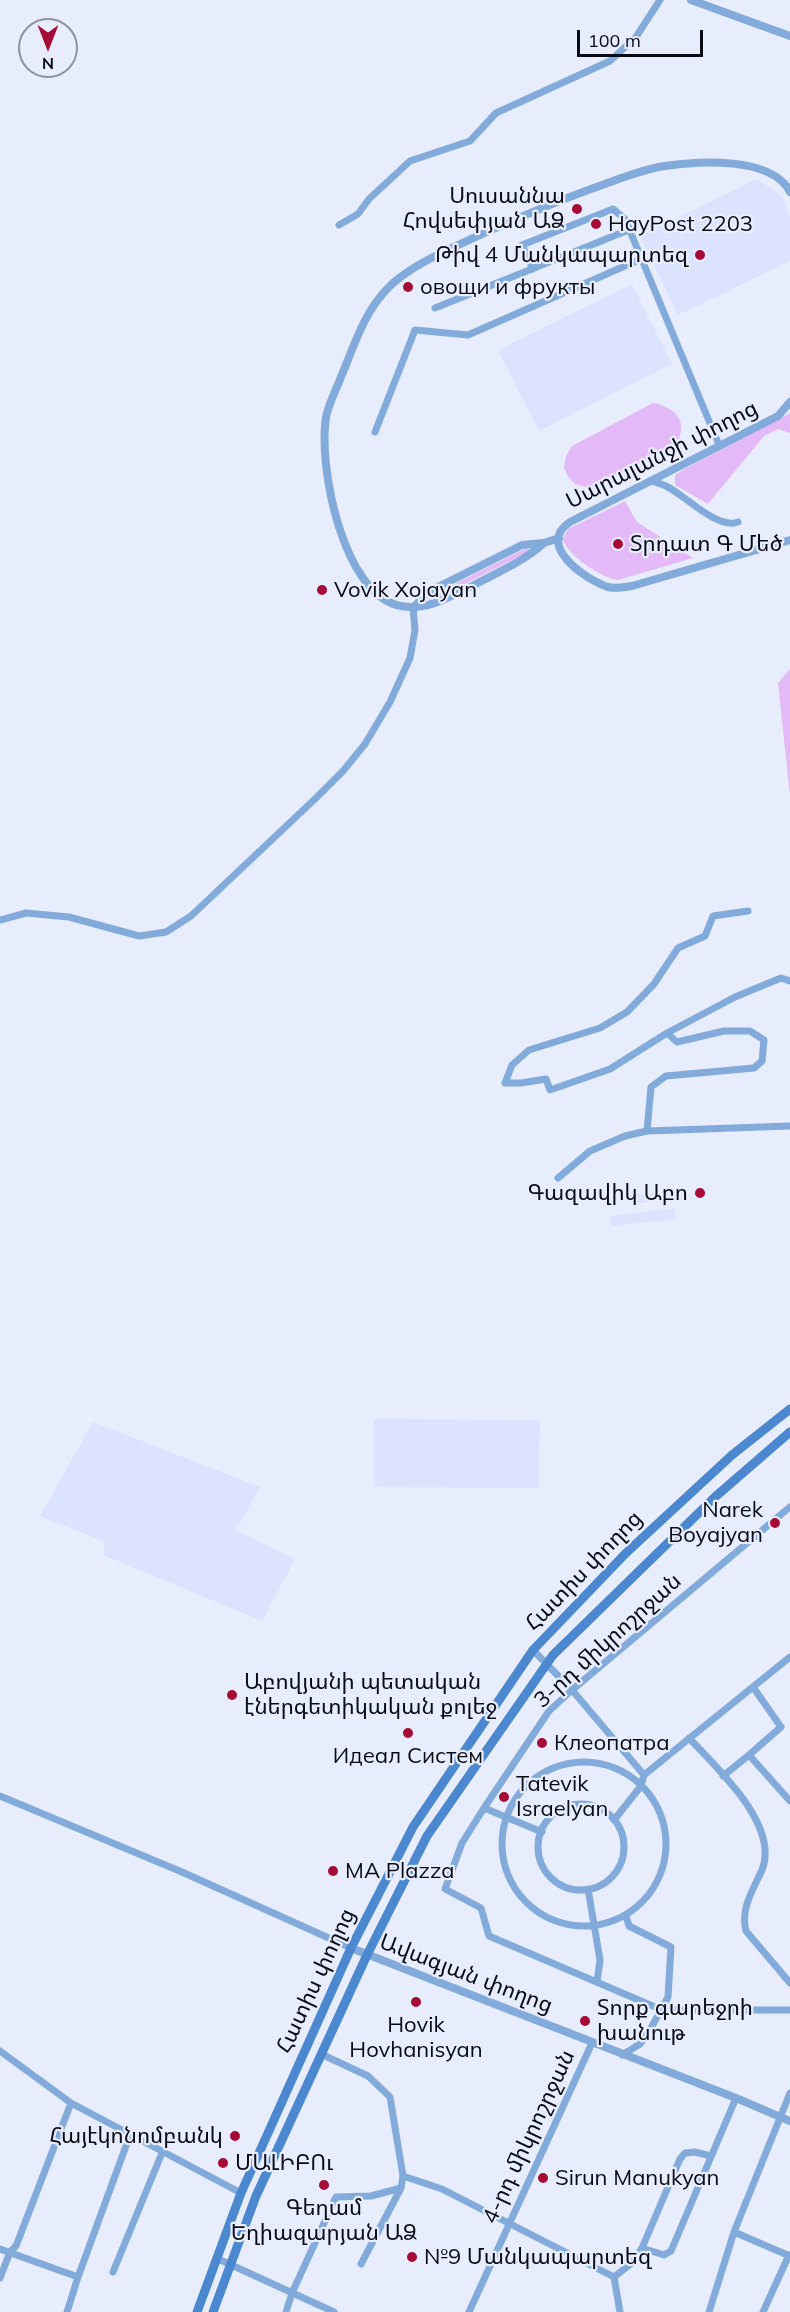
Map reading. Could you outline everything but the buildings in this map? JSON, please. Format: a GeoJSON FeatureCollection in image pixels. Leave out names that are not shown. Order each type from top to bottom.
{"type":"FeatureCollection","features":[{"type":"Feature","properties":{"kind":"main road","name":"Հատիս փողոց"},"geometry":{"type":"LineString","coordinates":[[197,2312],[241,2193],[351,1948],[413,1827],[533,1650],[626,1553],[732,1455],[790,1409]]}},
{"type":"Feature","properties":{"kind":"main road","name":"Հատիս փողոց"},"geometry":{"type":"LineString","coordinates":[[213,2312],[256,2196],[367,1955],[427,1836],[546,1664],[641,1568],[716,1497],[790,1432]]}},
{"type":"Feature","properties":{"kind":"street"},"geometry":{"type":"LineString","coordinates":[[339,225],[358,214],[369,199],[410,160],[470,141],[496,113],[610,62],[636,38],[660,0]]}},
{"type":"Feature","properties":{"kind":"street"},"geometry":{"type":"LineString","coordinates":[[691,0],[790,36]]}},
{"type":"Feature","properties":{"kind":"street"},"geometry":{"type":"LineString","coordinates":[[544,543],[529,557],[437,603],[413,608],[401,606],[385,600],[372,590],[357,571],[339,527],[326,447],[326,420],[330,403],[363,324],[389,287],[444,252],[536,209],[620,178],[660,167],[717,162],[763,171],[779,178],[789,187]]}},
{"type":"Feature","properties":{"kind":"street"},"geometry":{"type":"LineString","coordinates":[[533,268],[522,245],[613,209],[625,219],[719,446]]}},
{"type":"Feature","properties":{"kind":"street"},"geometry":{"type":"LineString","coordinates":[[435,308],[631,229]]}},
{"type":"Feature","properties":{"kind":"street"},"geometry":{"type":"LineString","coordinates":[[375,432],[415,330],[468,335],[643,258]]}},
{"type":"Feature","properties":{"kind":"street","name":"Սարալանջի փողոց"},"geometry":{"type":"LineString","coordinates":[[558,541],[565,525],[570,522],[778,416],[790,402]]}},
{"type":"Feature","properties":{"kind":"street"},"geometry":{"type":"LineString","coordinates":[[652,481],[667,486],[717,520],[730,524],[738,522]]}},
{"type":"Feature","properties":{"kind":"street"},"geometry":{"type":"LineString","coordinates":[[0,920],[26,913],[69,917],[140,936],[166,932],[191,916],[316,798],[343,771],[365,744],[390,702],[410,658],[415,630],[413,608],[428,592],[522,545],[558,541],[564,557],[596,581],[614,588],[632,586],[790,540]]}},
{"type":"Feature","properties":{"kind":"street"},"geometry":{"type":"LineString","coordinates":[[748,911],[713,916],[705,936],[678,948],[654,984],[627,1012],[600,1028],[529,1050],[512,1065],[505,1083],[546,1079],[550,1090],[610,1069],[667,1033],[735,997],[781,978],[790,981]]}},
{"type":"Feature","properties":{"kind":"street"},"geometry":{"type":"LineString","coordinates":[[647,1131],[651,1088],[666,1076],[754,1068],[762,1060],[764,1040],[750,1031],[724,1031],[677,1042],[667,1033]]}},
{"type":"Feature","properties":{"kind":"street"},"geometry":{"type":"LineString","coordinates":[[558,1178],[590,1151],[625,1136],[647,1131],[790,1125]]}},
{"type":"Feature","properties":{"kind":"street","name":"3-րդ միկրոշրջան"},"geometry":{"type":"LineString","coordinates":[[597,1982],[489,1936],[481,1908],[445,1889],[462,1844],[549,1712],[572,1690],[790,1507]]}},
{"type":"Feature","properties":{"kind":"street"},"geometry":{"type":"LineString","coordinates":[[533,1650],[572,1690],[644,1775]]}},
{"type":"Feature","properties":{"kind":"street"},"geometry":{"type":"LineString","coordinates":[[614,1820],[641,1786],[644,1775],[790,1657]]}},
{"type":"Feature","properties":{"kind":"street"},"geometry":{"type":"LineString","coordinates":[[723,1776],[782,1727],[753,1687]]}},
{"type":"Feature","properties":{"kind":"street"},"geometry":{"type":"LineString","coordinates":[[689,1738],[759,1822],[765,1845],[763,1866],[744,1911],[743,1921],[746,1931],[790,1983]]}},
{"type":"Feature","properties":{"kind":"street"},"geometry":{"type":"LineString","coordinates":[[749,1755],[790,1801]]}},
{"type":"Feature","properties":{"kind":"street"},"geometry":{"type":"LineString","coordinates":[[586,1762],[607,1765],[641,1786],[657,1810],[665,1840],[666,1858],[662,1875],[654,1891],[626,1916],[595,1925],[562,1922],[527,1904],[516,1893],[508,1878],[503,1837],[506,1816],[516,1798],[530,1784],[545,1772],[565,1764],[586,1762]]}},
{"type":"Feature","properties":{"kind":"street","name":"Ավագյան փողոց"},"geometry":{"type":"LineString","coordinates":[[0,1796],[182,1872],[367,1955],[790,2121]]}},
{"type":"Feature","properties":{"kind":"street"},"geometry":{"type":"LineString","coordinates":[[579,1805],[591,1805],[614,1820],[624,1840],[624,1856],[610,1879],[588,1889],[574,1889],[562,1886],[549,1875],[540,1859],[539,1840],[548,1820],[556,1813],[579,1805]]}},
{"type":"Feature","properties":{"kind":"street"},"geometry":{"type":"LineString","coordinates":[[484,1808],[542,1832]]}},
{"type":"Feature","properties":{"kind":"street"},"geometry":{"type":"LineString","coordinates":[[588,1889],[600,1960],[597,1982],[662,2010],[790,2010]]}},
{"type":"Feature","properties":{"kind":"street"},"geometry":{"type":"LineString","coordinates":[[622,2055],[640,2044],[668,1997],[671,1947],[629,1926],[626,1916]]}},
{"type":"Feature","properties":{"kind":"street","name":"4-րդ միկրոշրջան"},"geometry":{"type":"LineString","coordinates":[[470,2312],[592,2043]]}},
{"type":"Feature","properties":{"kind":"street"},"geometry":{"type":"LineString","coordinates":[[0,2052],[71,2103],[241,2193]]}},
{"type":"Feature","properties":{"kind":"street"},"geometry":{"type":"LineString","coordinates":[[321,2054],[368,2076],[390,2097],[403,2176],[401,2188],[361,2264]]}},
{"type":"Feature","properties":{"kind":"street"},"geometry":{"type":"LineString","coordinates":[[709,2312],[734,2232],[790,2092]]}},
{"type":"Feature","properties":{"kind":"street"},"geometry":{"type":"LineString","coordinates":[[642,2248],[664,2255],[671,2252],[736,2098]]}},
{"type":"Feature","properties":{"kind":"street"},"geometry":{"type":"LineString","coordinates":[[0,2278],[10,2252],[16,2246],[71,2103]]}},
{"type":"Feature","properties":{"kind":"street"},"geometry":{"type":"LineString","coordinates":[[67,2312],[130,2135]]}},
{"type":"Feature","properties":{"kind":"street"},"geometry":{"type":"LineString","coordinates":[[614,2277],[633,2262],[642,2248],[680,2159],[685,2153],[695,2152],[711,2156]]}},
{"type":"Feature","properties":{"kind":"street"},"geometry":{"type":"LineString","coordinates":[[113,2272],[162,2153]]}},
{"type":"Feature","properties":{"kind":"street"},"geometry":{"type":"LineString","coordinates":[[403,2176],[442,2189],[614,2277]]}},
{"type":"Feature","properties":{"kind":"street"},"geometry":{"type":"LineString","coordinates":[[286,2312],[292,2293],[336,2197],[370,2196],[401,2188]]}},
{"type":"Feature","properties":{"kind":"street"},"geometry":{"type":"LineString","coordinates":[[734,2232],[789,2256],[763,2312]]}},
{"type":"Feature","properties":{"kind":"street"},"geometry":{"type":"LineString","coordinates":[[0,2249],[78,2277]]}},
{"type":"Feature","properties":{"kind":"street"},"geometry":{"type":"LineString","coordinates":[[216,2258],[334,2312]]}},
{"type":"Feature","properties":{"kind":"street"},"geometry":{"type":"LineString","coordinates":[[614,2277],[620,2312]]}},
{"type":"Feature","properties":{"kind":"shaded area"},"geometry":{"type":"Polygon","coordinates":[[[757,179],[782,196],[790,217],[790,261],[678,315],[640,236],[757,179]]]}},
{"type":"Feature","properties":{"kind":"shaded area"},"geometry":{"type":"Polygon","coordinates":[[[632,284],[672,364],[539,431],[498,350],[632,284]]]}},
{"type":"Feature","properties":{"kind":"shaded area"},"geometry":{"type":"Polygon","coordinates":[[[653,403],[669,408],[678,417],[681,429],[676,445],[596,486],[585,487],[575,484],[569,478],[564,468],[566,456],[572,446],[653,403]]]}},
{"type":"Feature","properties":{"kind":"shaded area"},"geometry":{"type":"Polygon","coordinates":[[[790,413],[790,433],[778,429],[764,436],[708,504],[675,485],[675,475],[686,468],[790,413]]]}},
{"type":"Feature","properties":{"kind":"shaded area"},"geometry":{"type":"Polygon","coordinates":[[[625,501],[637,522],[693,558],[618,580],[603,575],[570,552],[563,539],[568,529],[625,501]]]}},
{"type":"Feature","properties":{"kind":"shaded area"},"geometry":{"type":"Polygon","coordinates":[[[524,549],[530,549],[435,599],[428,600],[433,595],[524,549]]]}},
{"type":"Feature","properties":{"kind":"shaded area"},"geometry":{"type":"Polygon","coordinates":[[[790,669],[790,795],[778,683],[790,669]]]}},
{"type":"Feature","properties":{"kind":"shaded area"},"geometry":{"type":"Polygon","coordinates":[[[683,1190],[683,1199],[630,1204],[629,1195],[683,1190]]]}},
{"type":"Feature","properties":{"kind":"shaded area"},"geometry":{"type":"Polygon","coordinates":[[[674,1208],[676,1219],[612,1226],[610,1216],[674,1208]]]}},
{"type":"Feature","properties":{"kind":"shaded area"},"geometry":{"type":"Polygon","coordinates":[[[374,1419],[540,1420],[539,1488],[374,1487],[374,1419]]]}},
{"type":"Feature","properties":{"kind":"shaded area"},"geometry":{"type":"Polygon","coordinates":[[[93,1422],[260,1487],[236,1530],[295,1559],[262,1621],[103,1555],[105,1542],[40,1516],[93,1422]]]}},
{"type":"Feature","properties":{"kind":"place","name":"Սուսաննա Հովսեփյան ԱՁ"},"geometry":{"type":"Point","coordinates":[577,209]}},
{"type":"Feature","properties":{"kind":"place","name":"HayPost 2203"},"geometry":{"type":"Point","coordinates":[596,224]}},
{"type":"Feature","properties":{"kind":"place","name":"Թիվ 4 Մանկապարտեզ"},"geometry":{"type":"Point","coordinates":[700,255]}},
{"type":"Feature","properties":{"kind":"place","name":"овощи и фрукты"},"geometry":{"type":"Point","coordinates":[408,287]}},
{"type":"Feature","properties":{"kind":"place","name":"Տրդատ Գ Մեծ"},"geometry":{"type":"Point","coordinates":[618,544]}},
{"type":"Feature","properties":{"kind":"place","name":"Vovik Xojayan"},"geometry":{"type":"Point","coordinates":[322,590]}},
{"type":"Feature","properties":{"kind":"place","name":"Գազավիկ Աբո"},"geometry":{"type":"Point","coordinates":[700,1193]}},
{"type":"Feature","properties":{"kind":"place","name":"Narek Boyajyan"},"geometry":{"type":"Point","coordinates":[775,1523]}},
{"type":"Feature","properties":{"kind":"place","name":"Աբովյանի պետական էներգետիկական քոլեջ"},"geometry":{"type":"Point","coordinates":[232,1695]}},
{"type":"Feature","properties":{"kind":"place","name":"Идеал Систем"},"geometry":{"type":"Point","coordinates":[408,1733]}},
{"type":"Feature","properties":{"kind":"place","name":"Клеопатра"},"geometry":{"type":"Point","coordinates":[542,1743]}},
{"type":"Feature","properties":{"kind":"place","name":"Tatevik Israelyan"},"geometry":{"type":"Point","coordinates":[504,1797]}},
{"type":"Feature","properties":{"kind":"place","name":"MA Plazza"},"geometry":{"type":"Point","coordinates":[333,1871]}},
{"type":"Feature","properties":{"kind":"place","name":"Hovik Hovhanisyan"},"geometry":{"type":"Point","coordinates":[416,2002]}},
{"type":"Feature","properties":{"kind":"place","name":"Տորք գարեջրի խանութ"},"geometry":{"type":"Point","coordinates":[585,2021]}},
{"type":"Feature","properties":{"kind":"place","name":"Հայէկոնոմբանկ"},"geometry":{"type":"Point","coordinates":[235,2136]}},
{"type":"Feature","properties":{"kind":"place","name":"ՄԱԼԻԲՈւ"},"geometry":{"type":"Point","coordinates":[223,2163]}},
{"type":"Feature","properties":{"kind":"place","name":"Sirun Manukyan"},"geometry":{"type":"Point","coordinates":[543,2178]}},
{"type":"Feature","properties":{"kind":"place","name":"Գեղամ Եղիազարյան ԱՁ"},"geometry":{"type":"Point","coordinates":[324,2185]}},
{"type":"Feature","properties":{"kind":"place","name":"№9 Մանկապարտեզ"},"geometry":{"type":"Point","coordinates":[412,2257]}}]}
